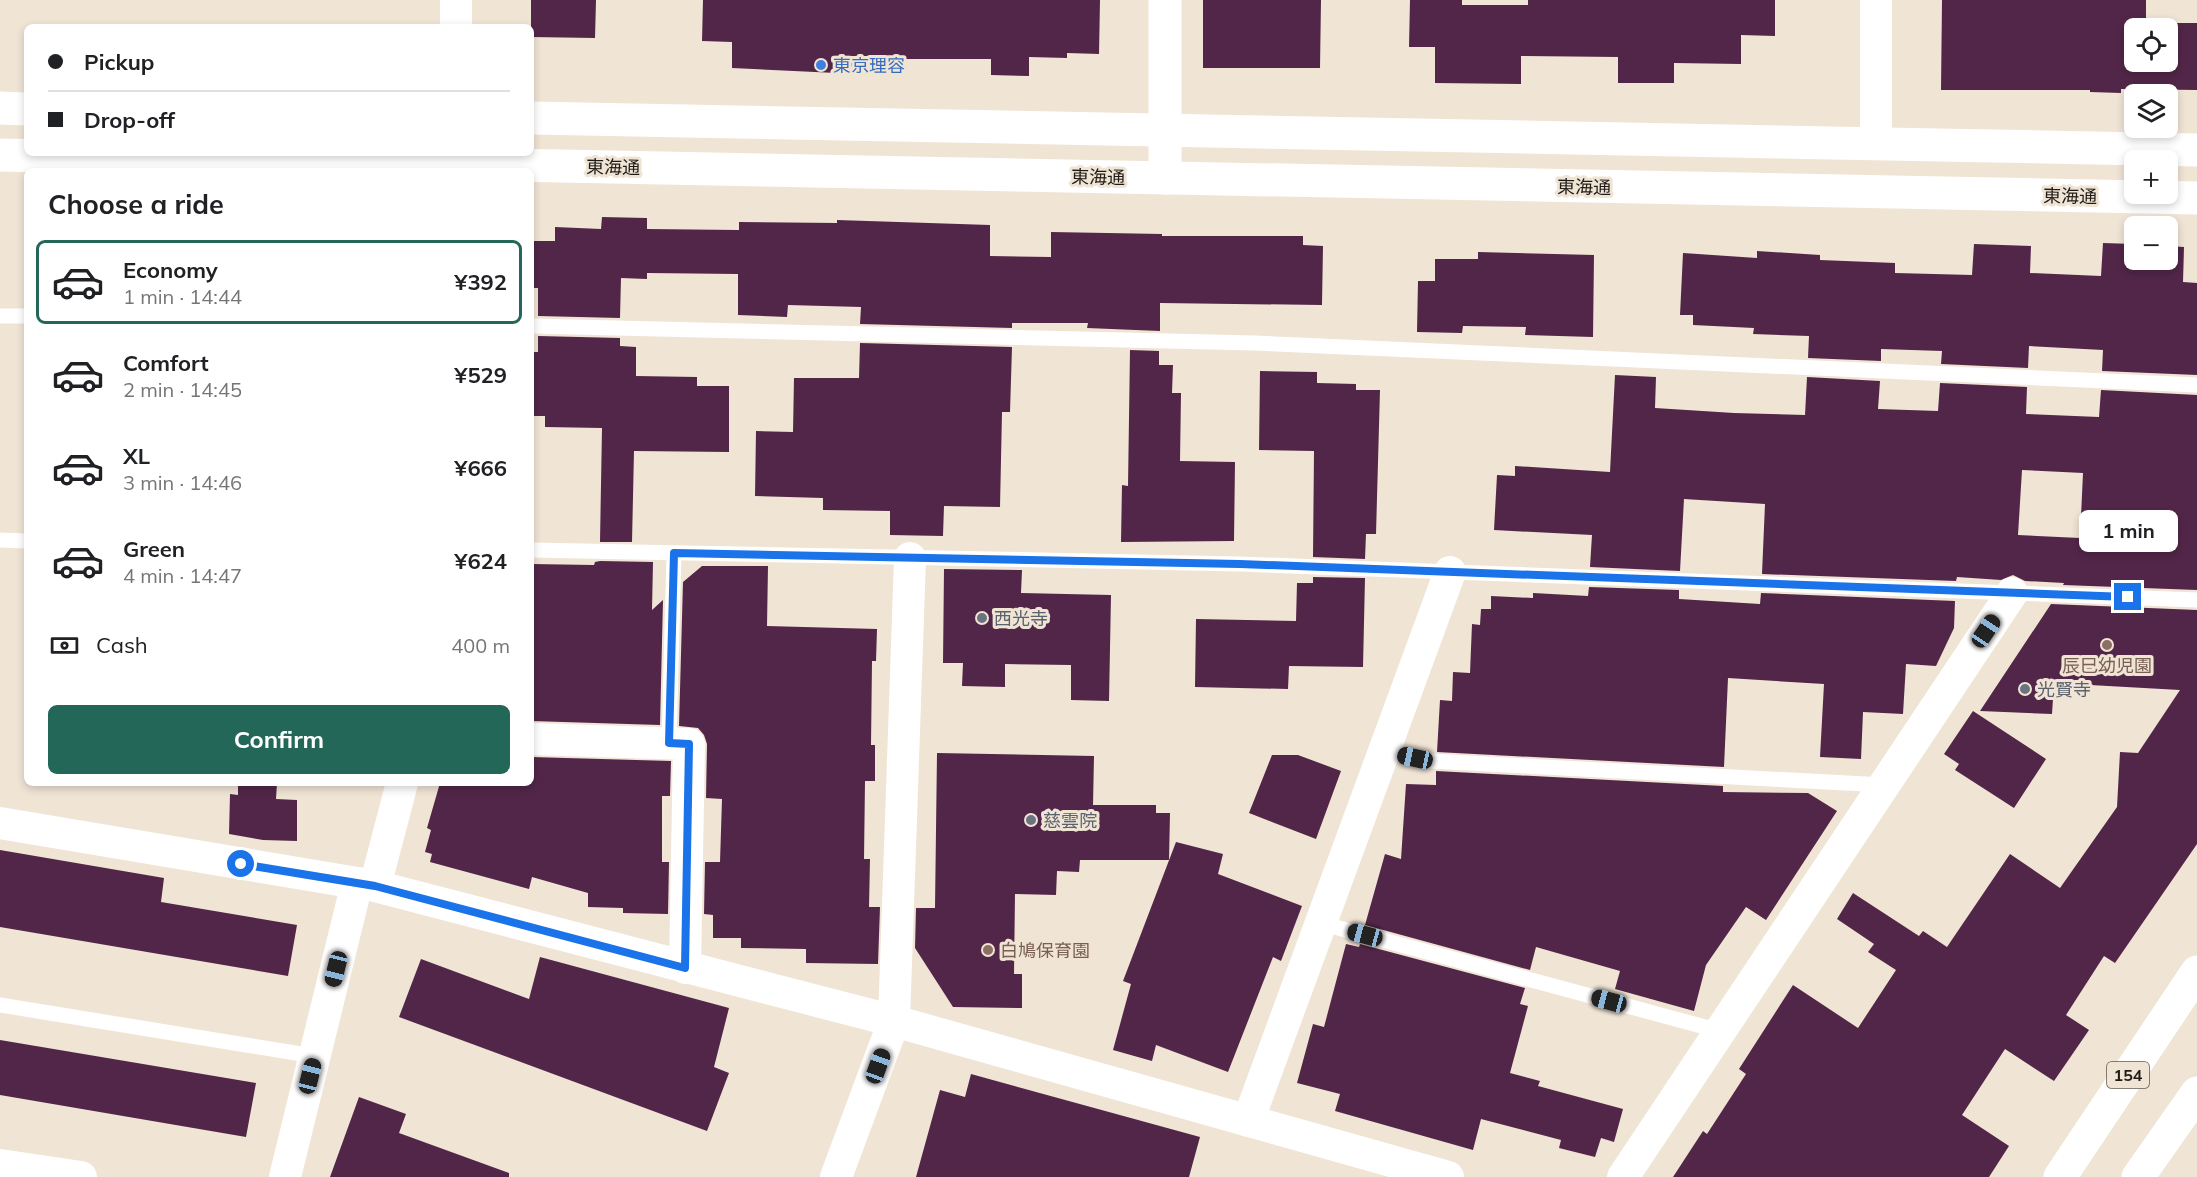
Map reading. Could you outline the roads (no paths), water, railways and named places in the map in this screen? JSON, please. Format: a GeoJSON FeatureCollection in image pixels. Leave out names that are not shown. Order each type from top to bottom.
{"type":"FeatureCollection","features":[{"type":"Feature","properties":{"kind":"main road"},"geometry":{"type":"LineString","coordinates":[[1165,0],[1165,178]]}},
{"type":"Feature","properties":{"kind":"main road"},"geometry":{"type":"LineString","coordinates":[[0,108],[24,109]]}},
{"type":"Feature","properties":{"kind":"main road"},"geometry":{"type":"LineString","coordinates":[[534,118],[2197,150]]}},
{"type":"Feature","properties":{"kind":"main road","name":"東海通"},"geometry":{"type":"LineString","coordinates":[[0,155],[24,155]]}},
{"type":"Feature","properties":{"kind":"main road","name":"東海通"},"geometry":{"type":"LineString","coordinates":[[51,156],[2197,198]]}},
{"type":"Feature","properties":{"kind":"main road","name":"154"},"geometry":{"type":"LineString","coordinates":[[2060,1177],[2197,972]]}},
{"type":"Feature","properties":{"kind":"main road"},"geometry":{"type":"LineString","coordinates":[[2138,1177],[2197,1093]]}},
{"type":"Feature","properties":{"kind":"street"},"geometry":{"type":"LineString","coordinates":[[456,0],[456,24]]}},
{"type":"Feature","properties":{"kind":"street"},"geometry":{"type":"LineString","coordinates":[[1876,0],[1876,144]]}},
{"type":"Feature","properties":{"kind":"street"},"geometry":{"type":"LineString","coordinates":[[836,1177],[894,1021],[910,558]]}},
{"type":"Feature","properties":{"kind":"street"},"geometry":{"type":"LineString","coordinates":[[1248,1121],[1450,572]]}},
{"type":"Feature","properties":{"kind":"street"},"geometry":{"type":"LineString","coordinates":[[1623,1177],[2012,593]]}},
{"type":"Feature","properties":{"kind":"street"},"geometry":{"type":"LineString","coordinates":[[534,739],[689,744],[685,968]]}},
{"type":"Feature","properties":{"kind":"street"},"geometry":{"type":"LineString","coordinates":[[285,1177],[315,1056],[366,885],[401,786]]}},
{"type":"Feature","properties":{"kind":"street"},"geometry":{"type":"LineString","coordinates":[[0,824],[366,885],[894,1021],[1448,1177]]}},
{"type":"Feature","properties":{"kind":"street"},"geometry":{"type":"LineString","coordinates":[[0,1165],[81,1177]]}},
{"type":"Feature","properties":{"kind":"lane"},"geometry":{"type":"LineString","coordinates":[[0,316],[24,316]]}},
{"type":"Feature","properties":{"kind":"lane"},"geometry":{"type":"LineString","coordinates":[[534,326],[1255,343],[2197,385]]}},
{"type":"Feature","properties":{"kind":"lane"},"geometry":{"type":"LineString","coordinates":[[0,540],[24,541]]}},
{"type":"Feature","properties":{"kind":"lane"},"geometry":{"type":"LineString","coordinates":[[534,550],[1240,564],[2197,600]]}},
{"type":"Feature","properties":{"kind":"lane"},"geometry":{"type":"LineString","coordinates":[[669,743],[674,553]]}},
{"type":"Feature","properties":{"kind":"lane"},"geometry":{"type":"LineString","coordinates":[[1383,751],[1431,761],[1884,785]]}},
{"type":"Feature","properties":{"kind":"lane"},"geometry":{"type":"LineString","coordinates":[[1320,923],[1720,1031]]}},
{"type":"Feature","properties":{"kind":"lane"},"geometry":{"type":"LineString","coordinates":[[0,1005],[315,1056]]}},
{"type":"Feature","properties":{"kind":"place","name":"東京理容"},"geometry":{"type":"Point","coordinates":[821,65]}},
{"type":"Feature","properties":{"kind":"place","name":"西光寺"},"geometry":{"type":"Point","coordinates":[982,618]}},
{"type":"Feature","properties":{"kind":"place","name":"辰巳幼児園"},"geometry":{"type":"Point","coordinates":[2107,645]}},
{"type":"Feature","properties":{"kind":"place","name":"光賢寺"},"geometry":{"type":"Point","coordinates":[2025,689]}},
{"type":"Feature","properties":{"kind":"place","name":"慈雲院"},"geometry":{"type":"Point","coordinates":[1031,820]}},
{"type":"Feature","properties":{"kind":"place","name":"白鳩保育園"},"geometry":{"type":"Point","coordinates":[988,950]}}]}
